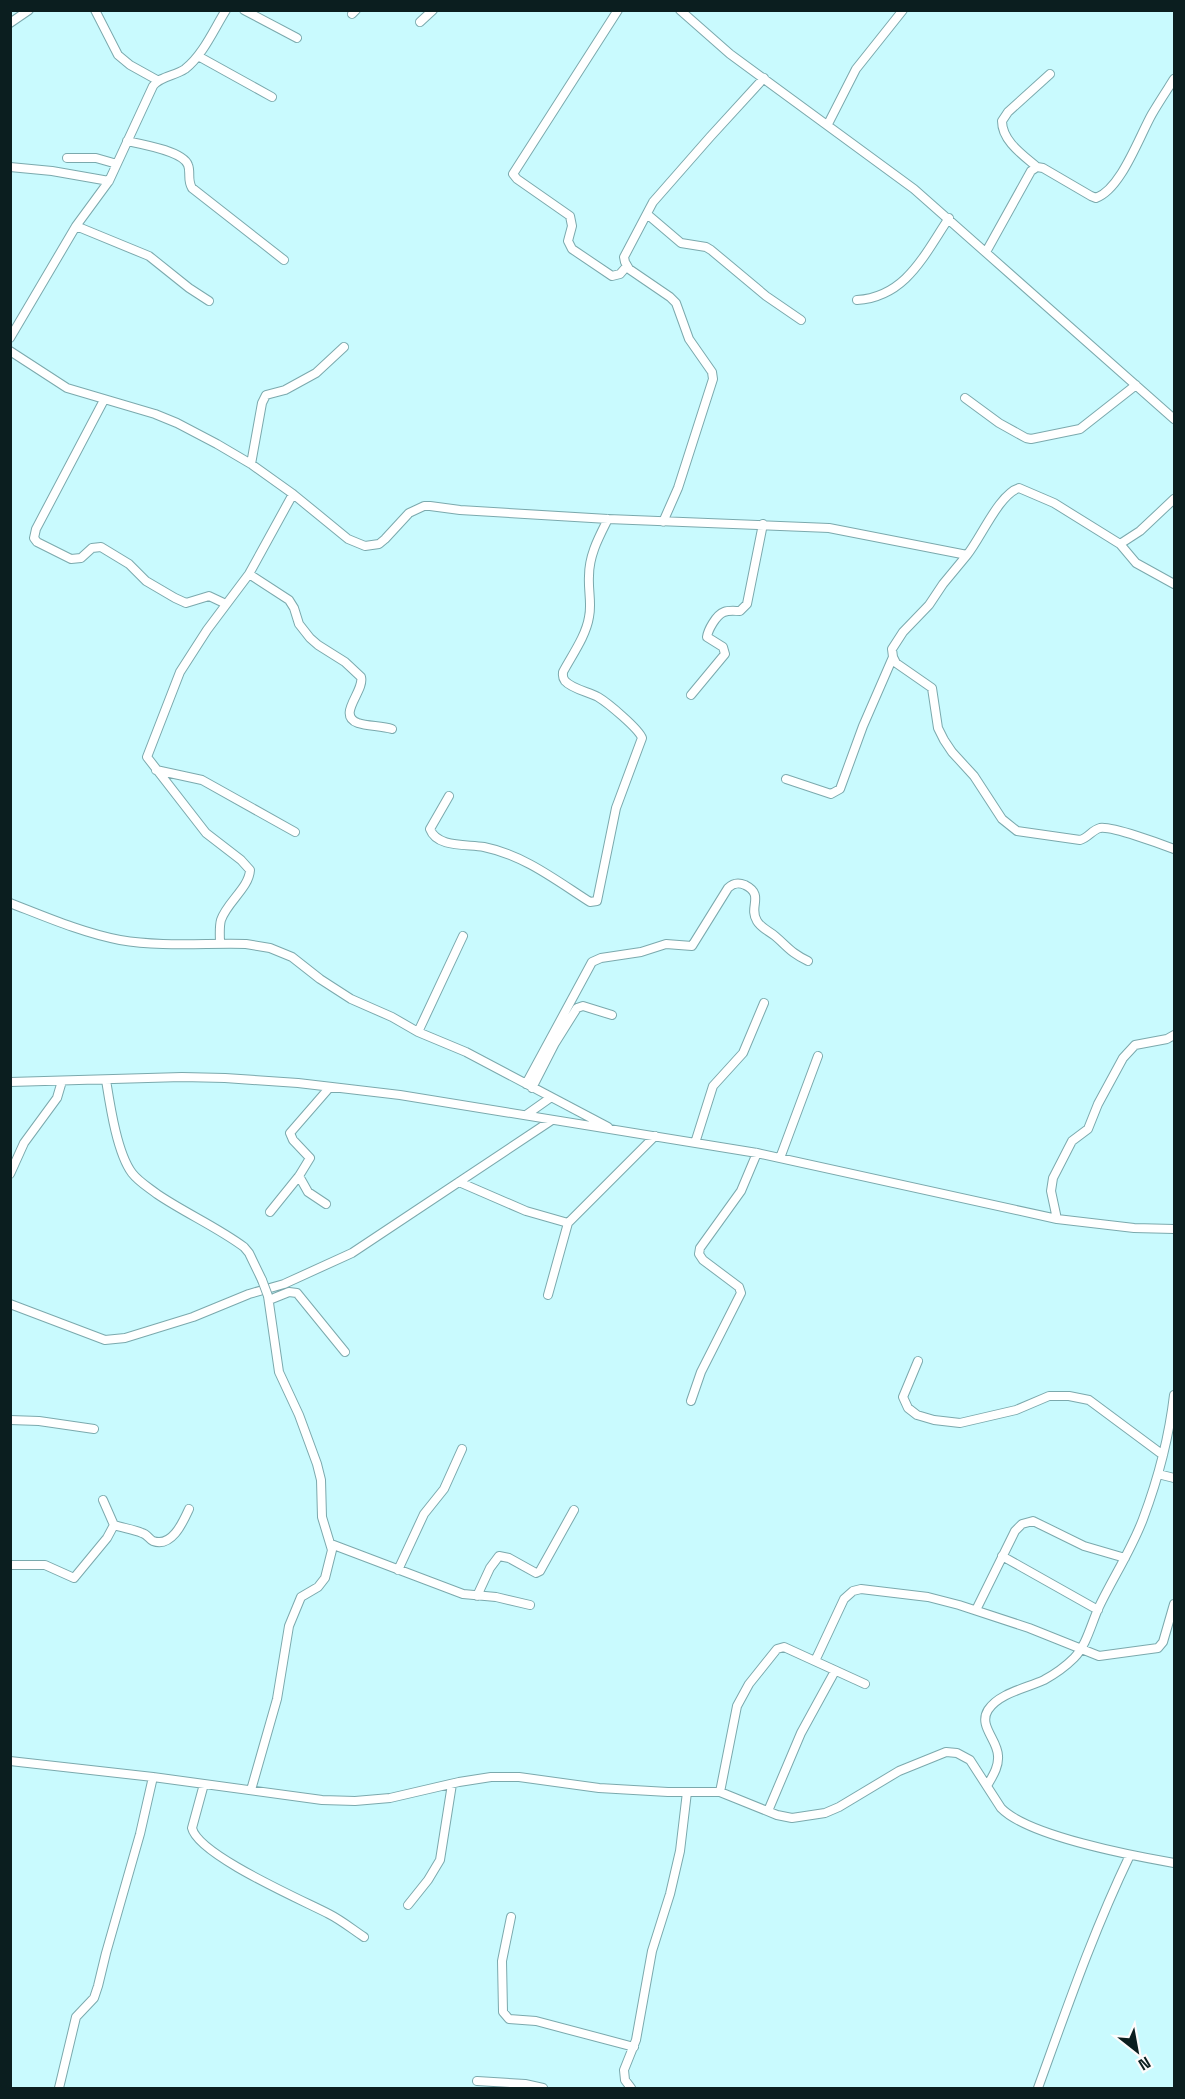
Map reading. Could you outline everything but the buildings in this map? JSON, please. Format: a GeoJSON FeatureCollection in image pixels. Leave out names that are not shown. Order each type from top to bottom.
{"type":"FeatureCollection","features":[{"type":"Feature","properties":{"kind":"street"},"geometry":{"type":"LineString","coordinates":[[10,23],[29,10]]}},
{"type":"Feature","properties":{"kind":"street"},"geometry":{"type":"LineString","coordinates":[[95,10],[118,55],[130,65],[157,80]]}},
{"type":"Feature","properties":{"kind":"street"},"geometry":{"type":"LineString","coordinates":[[10,338],[76,226],[109,181],[157,80],[183,70],[198,56],[226,10]]}},
{"type":"Feature","properties":{"kind":"street"},"geometry":{"type":"LineString","coordinates":[[244,10],[297,38]]}},
{"type":"Feature","properties":{"kind":"street"},"geometry":{"type":"LineString","coordinates":[[420,22],[433,10]]}},
{"type":"Feature","properties":{"kind":"street"},"geometry":{"type":"LineString","coordinates":[[618,10],[513,174],[570,216],[572,226],[568,241],[572,249],[612,276],[620,274],[627,266]]}},
{"type":"Feature","properties":{"kind":"street"},"geometry":{"type":"LineString","coordinates":[[828,124],[856,69],[903,10]]}},
{"type":"Feature","properties":{"kind":"street"},"geometry":{"type":"LineString","coordinates":[[682,11],[710,37],[914,189],[949,218],[1014,279],[1174,419]]}},
{"type":"Feature","properties":{"kind":"street"},"geometry":{"type":"LineString","coordinates":[[198,56],[272,97]]}},
{"type":"Feature","properties":{"kind":"street"},"geometry":{"type":"LineString","coordinates":[[1050,74],[1008,112],[1002,121],[1003,129],[1014,148],[1037,167],[1043,168],[1096,198],[1101,196],[1121,172],[1151,115],[1174,79]]}},
{"type":"Feature","properties":{"kind":"street"},"geometry":{"type":"LineString","coordinates":[[663,522],[678,488],[713,378],[712,372],[689,339],[676,303],[627,266],[624,256],[653,202],[764,78]]}},
{"type":"Feature","properties":{"kind":"street"},"geometry":{"type":"LineString","coordinates":[[127,141],[168,152],[184,159],[189,167],[189,184],[192,188],[284,260]]}},
{"type":"Feature","properties":{"kind":"street"},"geometry":{"type":"LineString","coordinates":[[67,158],[96,158],[117,164]]}},
{"type":"Feature","properties":{"kind":"street"},"geometry":{"type":"LineString","coordinates":[[10,167],[52,171],[109,181]]}},
{"type":"Feature","properties":{"kind":"street"},"geometry":{"type":"LineString","coordinates":[[986,252],[1031,171],[1037,167]]}},
{"type":"Feature","properties":{"kind":"street"},"geometry":{"type":"LineString","coordinates":[[646,214],[681,243],[711,250],[766,296],[801,320]]}},
{"type":"Feature","properties":{"kind":"street"},"geometry":{"type":"LineString","coordinates":[[857,300],[879,296],[905,281],[949,218]]}},
{"type":"Feature","properties":{"kind":"street"},"geometry":{"type":"LineString","coordinates":[[76,226],[148,256],[209,301]]}},
{"type":"Feature","properties":{"kind":"street"},"geometry":{"type":"LineString","coordinates":[[251,464],[262,403],[266,395],[285,390],[316,373],[344,347]]}},
{"type":"Feature","properties":{"kind":"street"},"geometry":{"type":"LineString","coordinates":[[10,351],[67,388],[155,414],[177,423],[251,464],[293,494],[348,539],[365,546],[379,544],[409,513],[424,506],[663,522],[829,528],[967,555]]}},
{"type":"Feature","properties":{"kind":"street"},"geometry":{"type":"LineString","coordinates":[[965,398],[999,423],[1031,439],[1080,429],[1136,385]]}},
{"type":"Feature","properties":{"kind":"street"},"geometry":{"type":"LineString","coordinates":[[104,400],[36,529],[34,538],[37,542],[70,559],[81,558],[92,548],[101,547],[129,564],[146,581],[175,598],[186,603],[209,596],[226,604]]}},
{"type":"Feature","properties":{"kind":"street"},"geometry":{"type":"LineString","coordinates":[[1174,584],[1136,563],[1120,544],[1054,503],[1019,488],[1013,490],[1003,500],[967,555],[943,584],[930,605],[903,632],[892,649],[893,657],[900,667],[932,688],[938,728],[944,740],[974,776],[996,811],[1010,827],[1026,833],[1080,840],[1096,829],[1115,829],[1174,849]]}},
{"type":"Feature","properties":{"kind":"street"},"geometry":{"type":"LineString","coordinates":[[220,944],[222,917],[246,882],[250,870],[241,860],[206,833],[147,758],[173,687],[188,658],[249,574],[293,494]]}},
{"type":"Feature","properties":{"kind":"street"},"geometry":{"type":"LineString","coordinates":[[1120,544],[1140,531],[1174,499]]}},
{"type":"Feature","properties":{"kind":"street"},"geometry":{"type":"LineString","coordinates":[[449,796],[430,829],[433,835],[449,843],[482,847],[503,853],[547,873],[590,902],[597,901],[616,808],[642,738],[637,728],[623,719],[615,709],[597,697],[567,683],[563,672],[587,626],[590,609],[590,565],[597,542],[608,519]]}},
{"type":"Feature","properties":{"kind":"street"},"geometry":{"type":"LineString","coordinates":[[691,695],[726,652],[723,647],[707,637],[708,632],[721,614],[728,610],[740,611],[747,604],[763,524]]}},
{"type":"Feature","properties":{"kind":"street"},"geometry":{"type":"LineString","coordinates":[[249,574],[289,600],[299,624],[310,638],[345,662],[361,677],[361,685],[350,707],[353,720],[361,724],[376,724],[392,729]]}},
{"type":"Feature","properties":{"kind":"street"},"geometry":{"type":"LineString","coordinates":[[786,779],[831,794],[840,789],[863,726],[893,657]]}},
{"type":"Feature","properties":{"kind":"street"},"geometry":{"type":"LineString","coordinates":[[156,770],[202,780],[295,832]]}},
{"type":"Feature","properties":{"kind":"street"},"geometry":{"type":"LineString","coordinates":[[529,1086],[592,962],[601,958],[641,952],[666,944],[692,946],[732,884],[741,884],[752,889],[756,898],[754,909],[757,922],[776,936],[786,948],[808,961]]}},
{"type":"Feature","properties":{"kind":"street"},"geometry":{"type":"LineString","coordinates":[[10,903],[119,940],[261,946],[280,951],[292,957],[334,989],[418,1032],[466,1052],[550,1098],[617,1131]]}},
{"type":"Feature","properties":{"kind":"street"},"geometry":{"type":"LineString","coordinates":[[418,1032],[463,936]]}},
{"type":"Feature","properties":{"kind":"street"},"geometry":{"type":"LineString","coordinates":[[695,1143],[713,1086],[743,1053],[764,1003]]}},
{"type":"Feature","properties":{"kind":"street"},"geometry":{"type":"LineString","coordinates":[[529,1086],[577,1008],[583,1006],[612,1015]]}},
{"type":"Feature","properties":{"kind":"street"},"geometry":{"type":"LineString","coordinates":[[1057,1219],[1051,1191],[1053,1178],[1072,1141],[1088,1129],[1098,1104],[1123,1058],[1135,1045],[1167,1039],[1174,1035]]}},
{"type":"Feature","properties":{"kind":"street"},"geometry":{"type":"LineString","coordinates":[[780,1158],[818,1056]]}},
{"type":"Feature","properties":{"kind":"street"},"geometry":{"type":"LineString","coordinates":[[10,1082],[225,1078],[400,1095],[757,1153],[1057,1219],[1134,1228],[1174,1229]]}},
{"type":"Feature","properties":{"kind":"street"},"geometry":{"type":"LineString","coordinates":[[106,1080],[116,1130],[132,1173],[164,1199],[244,1247],[249,1253],[268,1298],[279,1372],[299,1415],[321,1480],[322,1517],[331,1544],[331,1558],[325,1578],[318,1587],[301,1597],[289,1626],[277,1699],[251,1790]]}},
{"type":"Feature","properties":{"kind":"street"},"geometry":{"type":"LineString","coordinates":[[10,1174],[24,1143],[57,1098],[62,1081]]}},
{"type":"Feature","properties":{"kind":"street"},"geometry":{"type":"LineString","coordinates":[[270,1212],[299,1176],[310,1158],[293,1140],[290,1133],[330,1087]]}},
{"type":"Feature","properties":{"kind":"street"},"geometry":{"type":"LineString","coordinates":[[526,1115],[550,1098]]}},
{"type":"Feature","properties":{"kind":"street"},"geometry":{"type":"LineString","coordinates":[[10,1304],[105,1340],[125,1338],[193,1317],[249,1294],[284,1284],[352,1253],[552,1120]]}},
{"type":"Feature","properties":{"kind":"street"},"geometry":{"type":"LineString","coordinates":[[548,1295],[568,1223],[655,1136]]}},
{"type":"Feature","properties":{"kind":"street"},"geometry":{"type":"LineString","coordinates":[[691,1401],[701,1372],[741,1293],[739,1287],[703,1260],[699,1254],[700,1248],[741,1191],[757,1153]]}},
{"type":"Feature","properties":{"kind":"street"},"geometry":{"type":"LineString","coordinates":[[299,1176],[308,1192],[326,1204]]}},
{"type":"Feature","properties":{"kind":"street"},"geometry":{"type":"LineString","coordinates":[[459,1182],[526,1211],[568,1223]]}},
{"type":"Feature","properties":{"kind":"street"},"geometry":{"type":"LineString","coordinates":[[268,1298],[289,1292],[297,1293],[345,1352]]}},
{"type":"Feature","properties":{"kind":"street"},"geometry":{"type":"LineString","coordinates":[[918,1361],[903,1396],[908,1408],[916,1415],[960,1423],[1016,1410],[1049,1396],[1069,1396],[1093,1403],[1163,1455]]}},
{"type":"Feature","properties":{"kind":"street"},"geometry":{"type":"LineString","coordinates":[[987,1786],[997,1767],[998,1757],[997,1747],[984,1720],[987,1712],[1009,1695],[1044,1680],[1062,1668],[1081,1649],[1143,1521],[1170,1430],[1174,1395]]}},
{"type":"Feature","properties":{"kind":"street"},"geometry":{"type":"LineString","coordinates":[[10,1420],[39,1421],[94,1429]]}},
{"type":"Feature","properties":{"kind":"street"},"geometry":{"type":"LineString","coordinates":[[398,1570],[424,1515],[444,1489],[462,1449]]}},
{"type":"Feature","properties":{"kind":"street"},"geometry":{"type":"LineString","coordinates":[[1158,1474],[1174,1478]]}},
{"type":"Feature","properties":{"kind":"street"},"geometry":{"type":"LineString","coordinates":[[103,1500],[114,1525]]}},
{"type":"Feature","properties":{"kind":"street"},"geometry":{"type":"LineString","coordinates":[[114,1525],[145,1533],[151,1540],[157,1542],[167,1540],[180,1529],[189,1509]]}},
{"type":"Feature","properties":{"kind":"street"},"geometry":{"type":"LineString","coordinates":[[477,1596],[490,1568],[499,1556],[508,1558],[536,1573],[540,1571],[574,1510]]}},
{"type":"Feature","properties":{"kind":"street"},"geometry":{"type":"LineString","coordinates":[[976,1610],[1015,1531],[1022,1524],[1033,1521],[1084,1546],[1125,1558]]}},
{"type":"Feature","properties":{"kind":"street"},"geometry":{"type":"LineString","coordinates":[[10,1565],[45,1565],[74,1578],[107,1538],[114,1525]]}},
{"type":"Feature","properties":{"kind":"street"},"geometry":{"type":"LineString","coordinates":[[331,1544],[463,1594],[530,1605]]}},
{"type":"Feature","properties":{"kind":"street"},"geometry":{"type":"LineString","coordinates":[[1002,1556],[1098,1610]]}},
{"type":"Feature","properties":{"kind":"street"},"geometry":{"type":"LineString","coordinates":[[816,1662],[844,1599],[853,1591],[868,1589],[927,1597],[976,1610],[1029,1628],[1099,1656],[1158,1648],[1163,1642],[1174,1604]]}},
{"type":"Feature","properties":{"kind":"street"},"geometry":{"type":"LineString","coordinates":[[720,1792],[736,1710],[748,1684],[774,1652],[781,1647],[865,1684]]}},
{"type":"Feature","properties":{"kind":"street"},"geometry":{"type":"LineString","coordinates":[[768,1811],[801,1733],[836,1671]]}},
{"type":"Feature","properties":{"kind":"street"},"geometry":{"type":"LineString","coordinates":[[10,1761],[322,1800],[355,1801],[390,1798],[491,1777],[519,1777],[599,1788],[720,1792],[792,1818],[825,1813],[899,1771],[946,1752],[957,1753],[970,1760],[1001,1808],[1019,1821],[1050,1833],[1130,1855],[1174,1863]]}},
{"type":"Feature","properties":{"kind":"street"},"geometry":{"type":"LineString","coordinates":[[59,2088],[76,2017],[94,1998],[98,1986],[141,1834],[153,1778]]}},
{"type":"Feature","properties":{"kind":"street"},"geometry":{"type":"LineString","coordinates":[[204,1784],[192,1828],[198,1840],[238,1868],[332,1915],[364,1937]]}},
{"type":"Feature","properties":{"kind":"street"},"geometry":{"type":"LineString","coordinates":[[408,1905],[428,1880],[440,1860],[452,1784]]}},
{"type":"Feature","properties":{"kind":"street"},"geometry":{"type":"LineString","coordinates":[[631,2088],[623,2075],[634,2047],[652,1951],[670,1894],[680,1851],[687,1792]]}},
{"type":"Feature","properties":{"kind":"street"},"geometry":{"type":"LineString","coordinates":[[1038,2088],[1078,1974],[1130,1855]]}},
{"type":"Feature","properties":{"kind":"street"},"geometry":{"type":"LineString","coordinates":[[512,1917],[502,1961],[505,2016],[509,2019],[536,2021],[634,2047]]}},
{"type":"Feature","properties":{"kind":"street"},"geometry":{"type":"LineString","coordinates":[[477,2081],[516,2083],[543,2088]]}}]}
